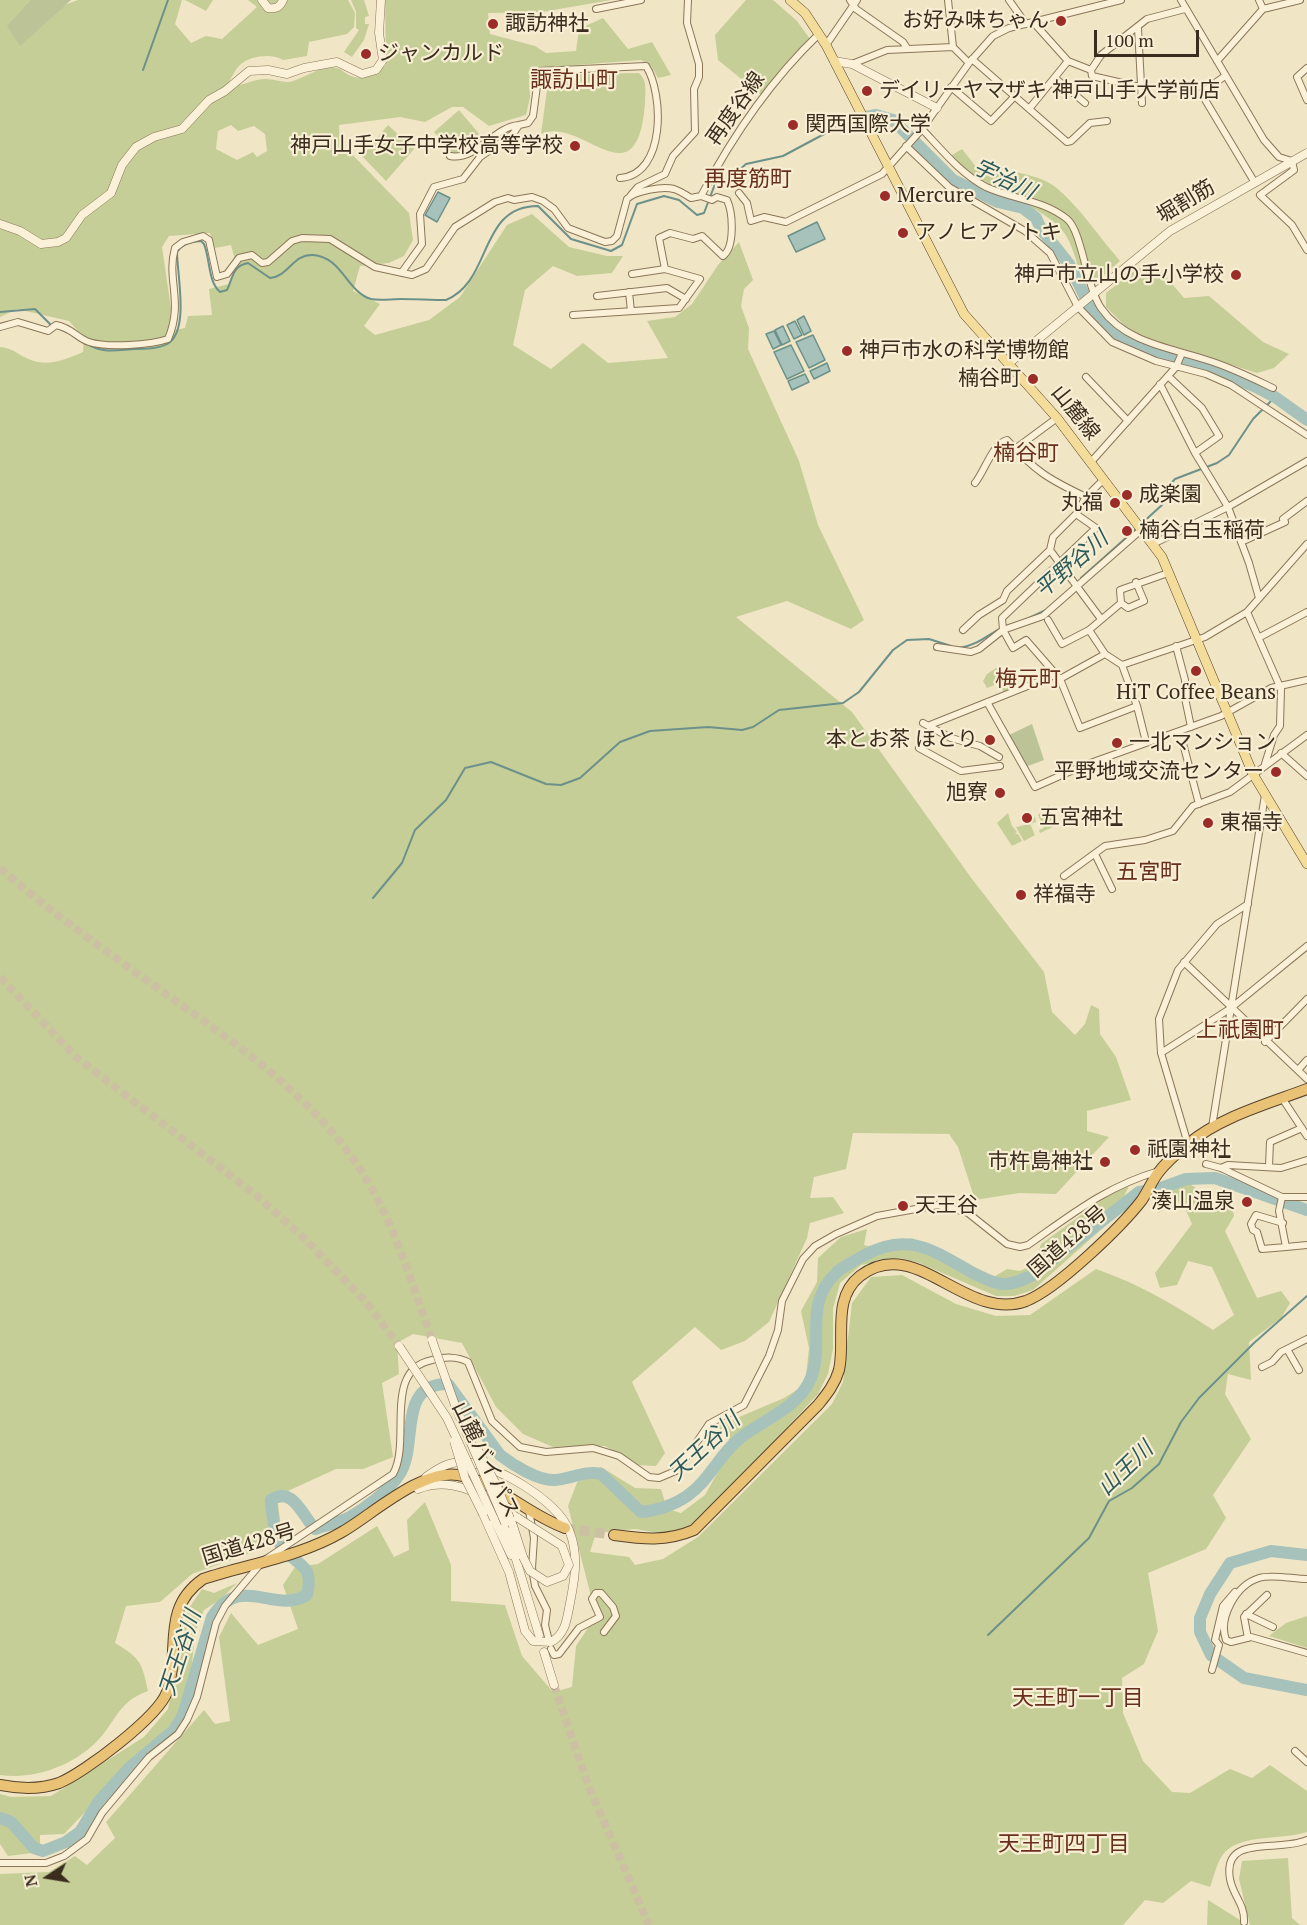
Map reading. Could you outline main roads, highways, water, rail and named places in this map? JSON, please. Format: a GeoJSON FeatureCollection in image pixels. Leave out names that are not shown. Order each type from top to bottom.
{"type":"FeatureCollection","features":[{"type":"Feature","properties":{"kind":"highway","name":"国道428号"},"geometry":{"type":"LineString","coordinates":[[614,1535],[653,1540],[674,1538],[694,1530],[811,1412],[836,1381],[845,1298],[850,1286],[867,1271],[886,1265],[916,1268],[967,1296],[986,1302],[1012,1305],[1044,1292],[1071,1270],[1144,1197],[1159,1171],[1188,1144],[1212,1127],[1307,1089]]}},
{"type":"Feature","properties":{"kind":"highway","name":"国道428号"},"geometry":{"type":"LineString","coordinates":[[0,1785],[27,1789],[58,1783],[93,1762],[151,1716],[166,1694],[175,1624],[180,1604],[186,1594],[202,1579],[278,1557],[329,1539],[412,1487],[440,1475],[458,1475],[482,1483],[532,1513],[565,1528]]}},
{"type":"Feature","properties":{"kind":"main road","name":"山麓線"},"geometry":{"type":"LineString","coordinates":[[790,0],[805,13],[826,45],[964,314],[1058,418],[1153,544],[1168,573],[1253,774],[1307,864]]}},
{"type":"Feature","properties":{"kind":"water"},"geometry":{"type":"Polygon","coordinates":[[[438,192],[450,198],[437,222],[425,215],[438,192]]]}},
{"type":"Feature","properties":{"kind":"water"},"geometry":{"type":"Polygon","coordinates":[[[817,222],[825,239],[796,252],[788,236],[817,222]]]}},
{"type":"Feature","properties":{"kind":"water"},"geometry":{"type":"Polygon","coordinates":[[[804,316],[811,331],[804,335],[797,320],[804,316]]]}},
{"type":"Feature","properties":{"kind":"water"},"geometry":{"type":"Polygon","coordinates":[[[795,321],[802,335],[794,339],[787,325],[795,321]]]}},
{"type":"Feature","properties":{"kind":"water"},"geometry":{"type":"Polygon","coordinates":[[[783,326],[790,341],[782,345],[775,330],[783,326]]]}},
{"type":"Feature","properties":{"kind":"water"},"geometry":{"type":"Polygon","coordinates":[[[774,331],[781,345],[773,349],[766,334],[774,331]]]}},
{"type":"Feature","properties":{"kind":"water"},"geometry":{"type":"Polygon","coordinates":[[[813,335],[825,360],[809,368],[796,342],[813,335]]]}},
{"type":"Feature","properties":{"kind":"water"},"geometry":{"type":"Polygon","coordinates":[[[791,345],[804,371],[787,379],[774,352],[791,345]]]}},
{"type":"Feature","properties":{"kind":"water"},"geometry":{"type":"Polygon","coordinates":[[[827,363],[830,371],[814,379],[810,371],[827,363]]]}},
{"type":"Feature","properties":{"kind":"water"},"geometry":{"type":"Polygon","coordinates":[[[805,374],[809,382],[792,390],[788,381],[805,374]]]}},
{"type":"Feature","properties":{"kind":"waterway"},"geometry":{"type":"LineString","coordinates":[[143,70],[168,0]]}},
{"type":"Feature","properties":{"kind":"waterway","name":"宇治川"},"geometry":{"type":"LineString","coordinates":[[866,117],[876,115],[893,120],[953,180],[998,202],[1023,208],[1036,218],[1041,229],[1069,264],[1095,317],[1110,331],[1148,351],[1212,370],[1256,387],[1275,397],[1307,420]]}},
{"type":"Feature","properties":{"kind":"waterway"},"geometry":{"type":"LineString","coordinates":[[86,343],[103,350],[147,349],[163,346],[174,338],[178,328],[181,302],[177,252],[191,242],[201,241],[204,244],[211,276],[220,292],[227,290],[236,270],[248,263],[270,278],[282,273],[301,258],[313,255],[331,262],[356,289],[371,299],[446,300],[461,291],[472,277],[495,231],[505,218],[519,209],[538,206],[571,239],[611,251],[622,245],[637,204],[664,196],[679,200],[697,215],[704,213],[715,184],[729,179],[746,164],[783,156],[841,125],[860,119]]}},
{"type":"Feature","properties":{"kind":"waterway"},"geometry":{"type":"LineString","coordinates":[[0,312],[35,309],[51,325],[71,334]]}},
{"type":"Feature","properties":{"kind":"waterway","name":"平野谷川"},"geometry":{"type":"LineString","coordinates":[[1141,524],[1162,505],[1166,489],[1175,479],[1217,463],[1229,455],[1253,419],[1275,397]]}},
{"type":"Feature","properties":{"kind":"waterway","name":"平野谷川"},"geometry":{"type":"LineString","coordinates":[[1081,578],[1137,528]]}},
{"type":"Feature","properties":{"kind":"waterway","name":"平野谷川"},"geometry":{"type":"LineString","coordinates":[[1029,618],[1046,610]]}},
{"type":"Feature","properties":{"kind":"waterway","name":"平野谷川"},"geometry":{"type":"LineString","coordinates":[[959,648],[975,643],[1000,628],[1016,623]]}},
{"type":"Feature","properties":{"kind":"waterway"},"geometry":{"type":"LineString","coordinates":[[373,898],[402,863],[415,830],[446,800],[465,768],[491,762],[546,784],[561,785],[580,778],[620,742],[650,731],[708,727],[742,730],[753,727],[779,710],[843,703],[859,692],[893,650],[907,640],[929,639],[951,646]]}},
{"type":"Feature","properties":{"kind":"waterway","name":"天王谷川"},"geometry":{"type":"LineString","coordinates":[[0,1818],[11,1822],[34,1848],[43,1851],[66,1842],[80,1832],[99,1801],[129,1768],[174,1730],[183,1715],[212,1617],[223,1604],[234,1597],[246,1596],[282,1601],[295,1600],[307,1595],[309,1585],[307,1572],[281,1545],[274,1526],[271,1500],[279,1496],[291,1499],[315,1529],[346,1519],[363,1509],[383,1493],[399,1475],[405,1463],[415,1405],[421,1394],[432,1386],[448,1384],[500,1455],[519,1468],[548,1480],[589,1473],[601,1474],[641,1512],[653,1510],[671,1505],[695,1490],[732,1445],[798,1398],[811,1378],[815,1364],[817,1310],[820,1297],[837,1272],[865,1255],[881,1248],[908,1244],[933,1251],[988,1280],[1007,1284],[1033,1275],[1139,1192],[1158,1189],[1186,1179],[1215,1178],[1307,1210]]}},
{"type":"Feature","properties":{"kind":"waterway","name":"山王川"},"geometry":{"type":"LineString","coordinates":[[988,1635],[1089,1538],[1109,1501],[1132,1488],[1159,1464],[1181,1422],[1199,1398],[1254,1343],[1307,1296]]}},
{"type":"Feature","properties":{"kind":"waterway"},"geometry":{"type":"LineString","coordinates":[[1307,1555],[1271,1551],[1230,1563],[1210,1594],[1200,1618],[1200,1632],[1211,1655],[1244,1678],[1307,1690]]}},
{"type":"Feature","properties":{"kind":"tunnel"},"geometry":{"type":"LineString","coordinates":[[0,868],[80,932],[252,1057],[307,1105],[354,1160],[373,1191],[406,1264],[432,1340]]}},
{"type":"Feature","properties":{"kind":"tunnel"},"geometry":{"type":"LineString","coordinates":[[0,977],[76,1057],[257,1196],[305,1239],[367,1303],[399,1346]]}},
{"type":"Feature","properties":{"kind":"tunnel"},"geometry":{"type":"LineString","coordinates":[[565,1528],[614,1535]]}},
{"type":"Feature","properties":{"kind":"tunnel"},"geometry":{"type":"LineString","coordinates":[[554,1685],[588,1785],[649,1925]]}},
{"type":"Feature","properties":{"kind":"place","name":"お好み味ちゃん"},"geometry":{"type":"Point","coordinates":[1061,21]}},
{"type":"Feature","properties":{"kind":"place","name":"諏訪神社"},"geometry":{"type":"Point","coordinates":[493,24]}},
{"type":"Feature","properties":{"kind":"place","name":"ジャンカルド"},"geometry":{"type":"Point","coordinates":[366,54]}},
{"type":"Feature","properties":{"kind":"place","name":"デイリーヤマザキ 神戸山手大学前店"},"geometry":{"type":"Point","coordinates":[867,91]}},
{"type":"Feature","properties":{"kind":"place","name":"関西国際大学"},"geometry":{"type":"Point","coordinates":[793,125]}},
{"type":"Feature","properties":{"kind":"place","name":"神戸山手女子中学校高等学校"},"geometry":{"type":"Point","coordinates":[575,146]}},
{"type":"Feature","properties":{"kind":"place","name":"Mercure"},"geometry":{"type":"Point","coordinates":[885,196]}},
{"type":"Feature","properties":{"kind":"place","name":"アノヒアノトキ"},"geometry":{"type":"Point","coordinates":[903,233]}},
{"type":"Feature","properties":{"kind":"place","name":"神戸市立山の手小学校"},"geometry":{"type":"Point","coordinates":[1236,275]}},
{"type":"Feature","properties":{"kind":"place","name":"神戸市水の科学博物館"},"geometry":{"type":"Point","coordinates":[847,351]}},
{"type":"Feature","properties":{"kind":"place","name":"楠谷町"},"geometry":{"type":"Point","coordinates":[1033,379]}},
{"type":"Feature","properties":{"kind":"place","name":"成楽園"},"geometry":{"type":"Point","coordinates":[1127,495]}},
{"type":"Feature","properties":{"kind":"place","name":"丸福"},"geometry":{"type":"Point","coordinates":[1115,503]}},
{"type":"Feature","properties":{"kind":"place","name":"楠谷白玉稲荷"},"geometry":{"type":"Point","coordinates":[1127,531]}},
{"type":"Feature","properties":{"kind":"place","name":"HiT Coffee Beans"},"geometry":{"type":"Point","coordinates":[1196,671]}},
{"type":"Feature","properties":{"kind":"place","name":"本とお茶 ほとり"},"geometry":{"type":"Point","coordinates":[990,740]}},
{"type":"Feature","properties":{"kind":"place","name":"一北マンション"},"geometry":{"type":"Point","coordinates":[1117,743]}},
{"type":"Feature","properties":{"kind":"place","name":"平野地域交流センター"},"geometry":{"type":"Point","coordinates":[1276,772]}},
{"type":"Feature","properties":{"kind":"place","name":"旭寮"},"geometry":{"type":"Point","coordinates":[1000,793]}},
{"type":"Feature","properties":{"kind":"place","name":"五宮神社"},"geometry":{"type":"Point","coordinates":[1027,818]}},
{"type":"Feature","properties":{"kind":"place","name":"東福寺"},"geometry":{"type":"Point","coordinates":[1208,823]}},
{"type":"Feature","properties":{"kind":"place","name":"祥福寺"},"geometry":{"type":"Point","coordinates":[1021,895]}},
{"type":"Feature","properties":{"kind":"place","name":"祇園神社"},"geometry":{"type":"Point","coordinates":[1135,1150]}},
{"type":"Feature","properties":{"kind":"place","name":"市杵島神社"},"geometry":{"type":"Point","coordinates":[1105,1162]}},
{"type":"Feature","properties":{"kind":"place","name":"湊山温泉"},"geometry":{"type":"Point","coordinates":[1247,1202]}},
{"type":"Feature","properties":{"kind":"place","name":"天王谷"},"geometry":{"type":"Point","coordinates":[903,1206]}},
{"type":"Feature","properties":{"kind":"district","name":"諏訪山町"},"geometry":{"type":"Point","coordinates":[574,81]}},
{"type":"Feature","properties":{"kind":"district","name":"再度筋町"},"geometry":{"type":"Point","coordinates":[748,180]}},
{"type":"Feature","properties":{"kind":"district","name":"楠谷町"},"geometry":{"type":"Point","coordinates":[1026,454]}},
{"type":"Feature","properties":{"kind":"district","name":"梅元町"},"geometry":{"type":"Point","coordinates":[1028,680]}},
{"type":"Feature","properties":{"kind":"district","name":"五宮町"},"geometry":{"type":"Point","coordinates":[1149,873]}},
{"type":"Feature","properties":{"kind":"district","name":"上祇園町"},"geometry":{"type":"Point","coordinates":[1240,1031]}},
{"type":"Feature","properties":{"kind":"district","name":"天王町一丁目"},"geometry":{"type":"Point","coordinates":[1078,1699]}},
{"type":"Feature","properties":{"kind":"district","name":"天王町四丁目"},"geometry":{"type":"Point","coordinates":[1064,1845]}}]}
